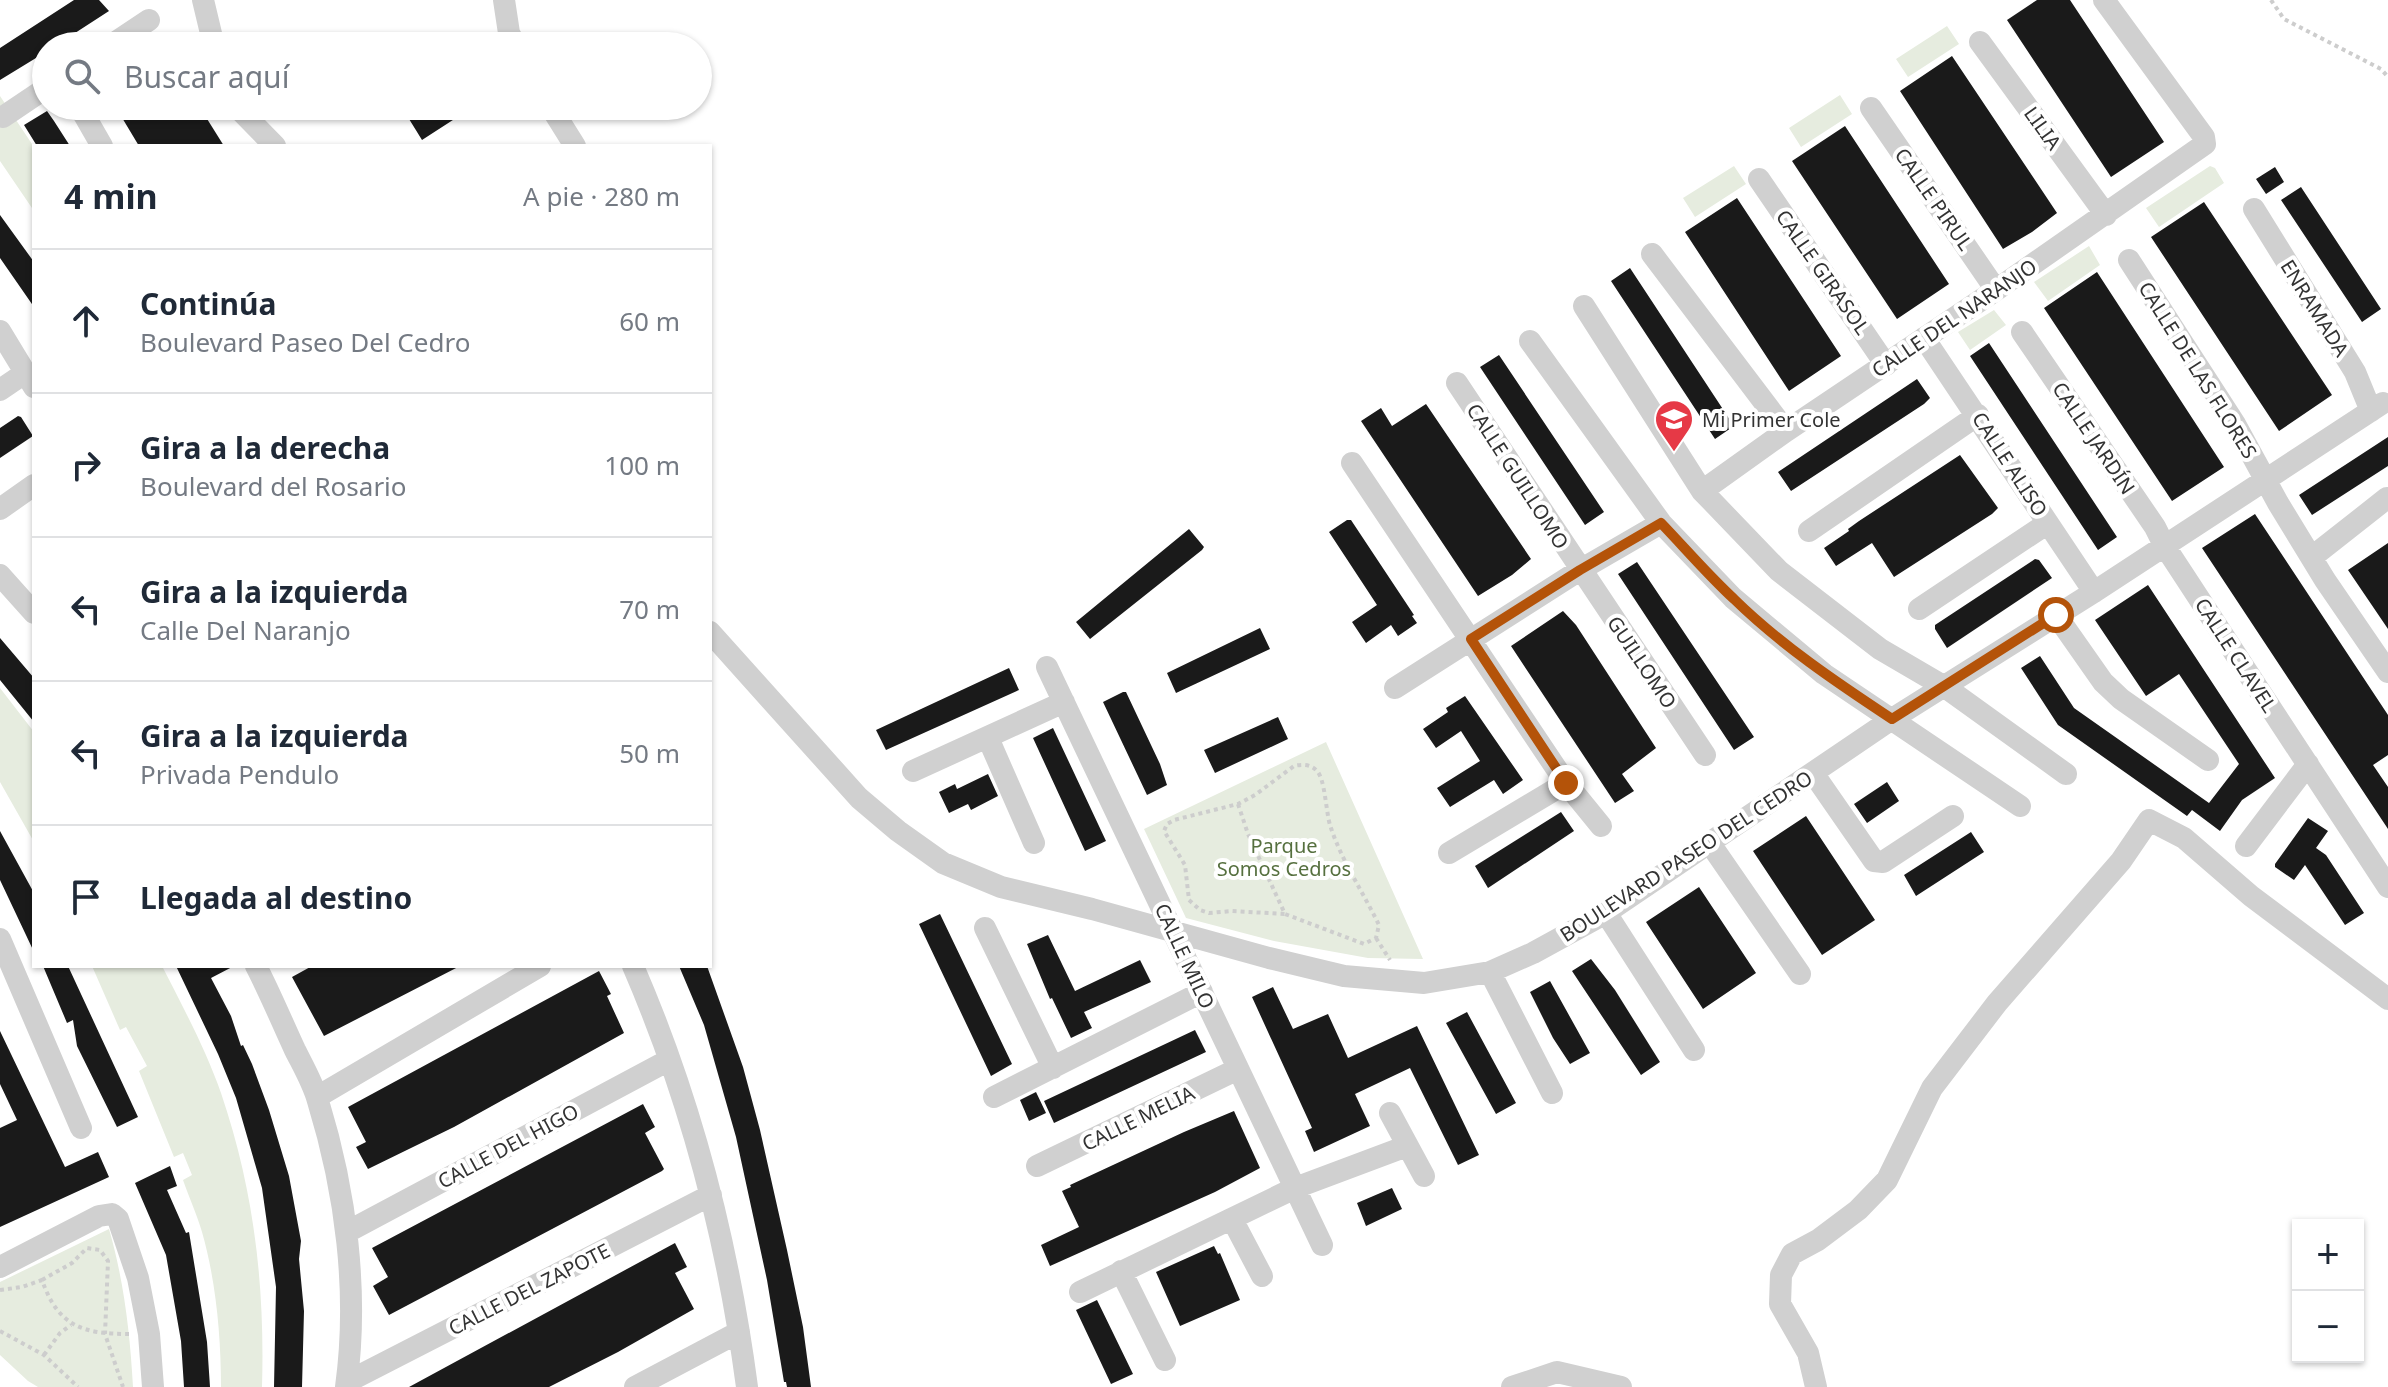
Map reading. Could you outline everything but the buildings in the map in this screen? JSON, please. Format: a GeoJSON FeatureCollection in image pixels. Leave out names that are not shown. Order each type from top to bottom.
{"type":"FeatureCollection","features":[{"type":"Feature","properties":{"kind":"street"},"geometry":{"type":"LineString","coordinates":[[203,0],[211,32]]}},
{"type":"Feature","properties":{"kind":"street"},"geometry":{"type":"LineString","coordinates":[[504,0],[509,32]]}},
{"type":"Feature","properties":{"kind":"street","name":"CALLE DEL NARANJO"},"geometry":{"type":"LineString","coordinates":[[1702,491],[2205,144],[2204,137],[2104,0]]}},
{"type":"Feature","properties":{"kind":"street"},"geometry":{"type":"LineString","coordinates":[[131,32],[149,20]]}},
{"type":"Feature","properties":{"kind":"street","name":"LILIA"},"geometry":{"type":"LineString","coordinates":[[1980,42],[2106,215]]}},
{"type":"Feature","properties":{"kind":"street"},"geometry":{"type":"LineString","coordinates":[[3,117],[32,97]]}},
{"type":"Feature","properties":{"kind":"street","name":"CALLE PIRUL"},"geometry":{"type":"LineString","coordinates":[[1871,108],[1996,290]]}},
{"type":"Feature","properties":{"kind":"street"},"geometry":{"type":"LineString","coordinates":[[87,120],[101,144]]}},
{"type":"Feature","properties":{"kind":"street"},"geometry":{"type":"LineString","coordinates":[[250,120],[273,144]]}},
{"type":"Feature","properties":{"kind":"street"},"geometry":{"type":"LineString","coordinates":[[559,120],[574,144]]}},
{"type":"Feature","properties":{"kind":"street","name":"CALLE GIRASOL"},"geometry":{"type":"LineString","coordinates":[[1759,179],[1886,365]]}},
{"type":"Feature","properties":{"kind":"street","name":"ENRAMADA"},"geometry":{"type":"LineString","coordinates":[[2254,209],[2377,407]]}},
{"type":"Feature","properties":{"kind":"street"},"geometry":{"type":"LineString","coordinates":[[1652,254],[1786,431]]}},
{"type":"Feature","properties":{"kind":"street","name":"CALLE DE LAS FLORES"},"geometry":{"type":"LineString","coordinates":[[2129,260],[2235,424],[2342,607],[2386,666]]}},
{"type":"Feature","properties":{"kind":"street"},"geometry":{"type":"LineString","coordinates":[[1584,306],[1702,491],[1779,571],[1880,649],[1945,687],[2066,774]]}},
{"type":"Feature","properties":{"kind":"street"},"geometry":{"type":"LineString","coordinates":[[0,331],[30,380],[0,390]]}},
{"type":"Feature","properties":{"kind":"street","name":"CALLE JARDÍN"},"geometry":{"type":"LineString","coordinates":[[2022,332],[2155,527],[2164,545]]}},
{"type":"Feature","properties":{"kind":"street","name":"CALLE ALISO"},"geometry":{"type":"LineString","coordinates":[[1924,338],[2094,592]]}},
{"type":"Feature","properties":{"kind":"street"},"geometry":{"type":"LineString","coordinates":[[1530,341],[1661,523],[1733,598],[1824,674],[2020,806]]}},
{"type":"Feature","properties":{"kind":"street","name":"CALLE GUILLOMO"},"geometry":{"type":"LineString","coordinates":[[1457,383],[1580,570]]}},
{"type":"Feature","properties":{"kind":"street","name":"BOULEVARD PASEO DEL CEDRO"},"geometry":{"type":"LineString","coordinates":[[712,634],[859,798],[943,863],[1001,887],[1320,970],[1372,980],[1424,983],[1490,972],[1533,953],[1606,913],[1892,719],[2094,592],[2377,407]]}},
{"type":"Feature","properties":{"kind":"street"},"geometry":{"type":"LineString","coordinates":[[1809,531],[1978,415]]}},
{"type":"Feature","properties":{"kind":"street"},"geometry":{"type":"LineString","coordinates":[[1352,463],[1566,783],[1601,826]]}},
{"type":"Feature","properties":{"kind":"street"},"geometry":{"type":"LineString","coordinates":[[0,509],[32,486]]}},
{"type":"Feature","properties":{"kind":"street"},"geometry":{"type":"LineString","coordinates":[[2312,557],[2387,498]]}},
{"type":"Feature","properties":{"kind":"street"},"geometry":{"type":"LineString","coordinates":[[1395,688],[1580,570],[1661,523]]}},
{"type":"Feature","properties":{"kind":"street"},"geometry":{"type":"LineString","coordinates":[[1919,609],[2048,523]]}},
{"type":"Feature","properties":{"kind":"street","name":"CALLE CLAVEL"},"geometry":{"type":"LineString","coordinates":[[2164,545],[2388,887]]}},
{"type":"Feature","properties":{"kind":"street","name":"GUILLOMO"},"geometry":{"type":"LineString","coordinates":[[1580,570],[1705,755]]}},
{"type":"Feature","properties":{"kind":"street"},"geometry":{"type":"LineString","coordinates":[[0,575],[32,609]]}},
{"type":"Feature","properties":{"kind":"street"},"geometry":{"type":"LineString","coordinates":[[2056,615],[2112,691],[2208,760]]}},
{"type":"Feature","properties":{"kind":"street","name":"CALLE MILO"},"geometry":{"type":"LineString","coordinates":[[1047,667],[1322,1245]]}},
{"type":"Feature","properties":{"kind":"street"},"geometry":{"type":"LineString","coordinates":[[913,771],[1064,702]]}},
{"type":"Feature","properties":{"kind":"street"},"geometry":{"type":"LineString","coordinates":[[988,738],[1034,843]]}},
{"type":"Feature","properties":{"kind":"street"},"geometry":{"type":"LineString","coordinates":[[2246,846],[2308,764]]}},
{"type":"Feature","properties":{"kind":"street"},"geometry":{"type":"LineString","coordinates":[[1813,773],[1874,861],[1883,862],[1953,816]]}},
{"type":"Feature","properties":{"kind":"street"},"geometry":{"type":"LineString","coordinates":[[1449,853],[1566,783]]}},
{"type":"Feature","properties":{"kind":"street"},"geometry":{"type":"LineString","coordinates":[[1816,1387],[1808,1353],[1780,1304],[1781,1275],[1792,1254],[1818,1240],[1858,1210],[1887,1180],[1932,1088],[1997,1003],[2121,861],[2149,820],[2184,838],[2251,896],[2388,999]]}},
{"type":"Feature","properties":{"kind":"street"},"geometry":{"type":"LineString","coordinates":[[1709,842],[1800,974]]}},
{"type":"Feature","properties":{"kind":"street"},"geometry":{"type":"LineString","coordinates":[[1606,913],[1694,1050]]}},
{"type":"Feature","properties":{"kind":"street"},"geometry":{"type":"LineString","coordinates":[[985,928],[1053,1068]]}},
{"type":"Feature","properties":{"kind":"street"},"geometry":{"type":"LineString","coordinates":[[0,939],[81,1128]]}},
{"type":"Feature","properties":{"kind":"street"},"geometry":{"type":"LineString","coordinates":[[261,968],[317,1097],[347,1232],[350,1280],[347,1385]]}},
{"type":"Feature","properties":{"kind":"street"},"geometry":{"type":"LineString","coordinates":[[317,1097],[537,968]]}},
{"type":"Feature","properties":{"kind":"street"},"geometry":{"type":"LineString","coordinates":[[634,968],[669,1060],[711,1195],[747,1387]]}},
{"type":"Feature","properties":{"kind":"street"},"geometry":{"type":"LineString","coordinates":[[1490,972],[1552,1093]]}},
{"type":"Feature","properties":{"kind":"street"},"geometry":{"type":"LineString","coordinates":[[994,1097],[1202,992]]}},
{"type":"Feature","properties":{"kind":"street","name":"CALLE DEL HIGO"},"geometry":{"type":"LineString","coordinates":[[347,1232],[669,1060]]}},
{"type":"Feature","properties":{"kind":"street","name":"CALLE MELIA"},"geometry":{"type":"LineString","coordinates":[[1037,1166],[1238,1069]]}},
{"type":"Feature","properties":{"kind":"street"},"geometry":{"type":"LineString","coordinates":[[1390,1113],[1424,1176]]}},
{"type":"Feature","properties":{"kind":"street"},"geometry":{"type":"LineString","coordinates":[[1080,1292],[1295,1188],[1407,1146]]}},
{"type":"Feature","properties":{"kind":"street","name":"CALLE DEL ZAPOTE"},"geometry":{"type":"LineString","coordinates":[[347,1385],[711,1195]]}},
{"type":"Feature","properties":{"kind":"street"},"geometry":{"type":"LineString","coordinates":[[0,1267],[99,1216],[112,1214],[118,1219],[138,1278],[149,1334],[153,1387]]}},
{"type":"Feature","properties":{"kind":"street"},"geometry":{"type":"LineString","coordinates":[[1232,1219],[1262,1276]]}},
{"type":"Feature","properties":{"kind":"street"},"geometry":{"type":"LineString","coordinates":[[1121,1271],[1165,1360]]}},
{"type":"Feature","properties":{"kind":"street"},"geometry":{"type":"LineString","coordinates":[[635,1387],[739,1332]]}},
{"type":"Feature","properties":{"kind":"street"},"geometry":{"type":"LineString","coordinates":[[1512,1387],[1557,1372],[1621,1387]]}},
{"type":"Feature","properties":{"kind":"path"},"geometry":{"type":"LineString","coordinates":[[2271,0],[2284,19],[2381,69],[2388,77]]}},
{"type":"Feature","properties":{"kind":"path"},"geometry":{"type":"LineString","coordinates":[[1301,764],[1317,771],[1321,777],[1326,810],[1336,840],[1379,925],[1378,933],[1376,938],[1364,944],[1285,914],[1209,913],[1200,910],[1189,900],[1185,865],[1164,831],[1167,824],[1238,804],[1301,764]]}},
{"type":"Feature","properties":{"kind":"path"},"geometry":{"type":"LineString","coordinates":[[1238,804],[1248,834],[1285,914]]}},
{"type":"Feature","properties":{"kind":"path"},"geometry":{"type":"LineString","coordinates":[[0,1290],[42,1280],[72,1263],[87,1248],[100,1250],[108,1261],[105,1334],[123,1387]]}},
{"type":"Feature","properties":{"kind":"path"},"geometry":{"type":"LineString","coordinates":[[42,1280],[49,1301],[71,1325],[105,1334]]}},
{"type":"Feature","properties":{"kind":"path"},"geometry":{"type":"LineString","coordinates":[[44,1355],[60,1333],[71,1325]]}},
{"type":"Feature","properties":{"kind":"path"},"geometry":{"type":"LineString","coordinates":[[0,1331],[44,1355],[78,1387]]}},
{"type":"Feature","properties":{"kind":"green space"},"geometry":{"type":"Polygon","coordinates":[[[1947,26],[1959,44],[1908,77],[1896,59],[1947,26]]]}},
{"type":"Feature","properties":{"kind":"green space"},"geometry":{"type":"Polygon","coordinates":[[[1840,95],[1852,114],[1801,147],[1789,128],[1840,95]]]}},
{"type":"Feature","properties":{"kind":"green space"},"geometry":{"type":"Polygon","coordinates":[[[0,96],[32,144],[32,208],[0,161],[0,96]]]}},
{"type":"Feature","properties":{"kind":"green space"},"geometry":{"type":"Polygon","coordinates":[[[1734,166],[1746,184],[1695,217],[1683,198],[1734,166]]]}},
{"type":"Feature","properties":{"kind":"green space"},"geometry":{"type":"Polygon","coordinates":[[[2210,166],[2215,168],[2224,183],[2159,227],[2146,208],[2210,166]]]}},
{"type":"Feature","properties":{"kind":"green space"},"geometry":{"type":"Polygon","coordinates":[[[2089,246],[2100,265],[2048,301],[2034,282],[2089,246]]]}},
{"type":"Feature","properties":{"kind":"green space"},"geometry":{"type":"Polygon","coordinates":[[[1994,310],[2006,325],[1970,350],[1958,332],[1994,310]]]}},
{"type":"Feature","properties":{"kind":"green space"},"geometry":{"type":"Polygon","coordinates":[[[0,688],[32,729],[32,838],[0,782],[0,688]]]}},
{"type":"Feature","properties":{"kind":"green space","name":"Parque Somos Cedros"},"geometry":{"type":"Polygon","coordinates":[[[1326,742],[1423,959],[1368,958],[1274,941],[1186,918],[1144,829],[1326,742]]]}},
{"type":"Feature","properties":{"kind":"green space"},"geometry":{"type":"Polygon","coordinates":[[[93,968],[163,968],[215,1077],[242,1166],[259,1275],[262,1387],[221,1387],[219,1328],[211,1270],[202,1232],[183,1180],[192,1175],[183,1153],[174,1157],[139,1071],[147,1066],[126,1027],[120,1030],[93,968]]]}},
{"type":"Feature","properties":{"kind":"green space"},"geometry":{"type":"Polygon","coordinates":[[[109,1229],[126,1307],[133,1387],[38,1387],[0,1355],[0,1282],[109,1229]]]}},
{"type":"Feature","properties":{"kind":"place","name":"Mi Primer Cole"},"geometry":{"type":"Point","coordinates":[1674,453]}},
{"type":"Feature","properties":{"kind":"route"},"geometry":{"type":"LineString","coordinates":[[1566,783],[1471,639],[1661,523],[1733,598],[1770,631],[1824,674],[1892,719],[2056,615]]}}]}
